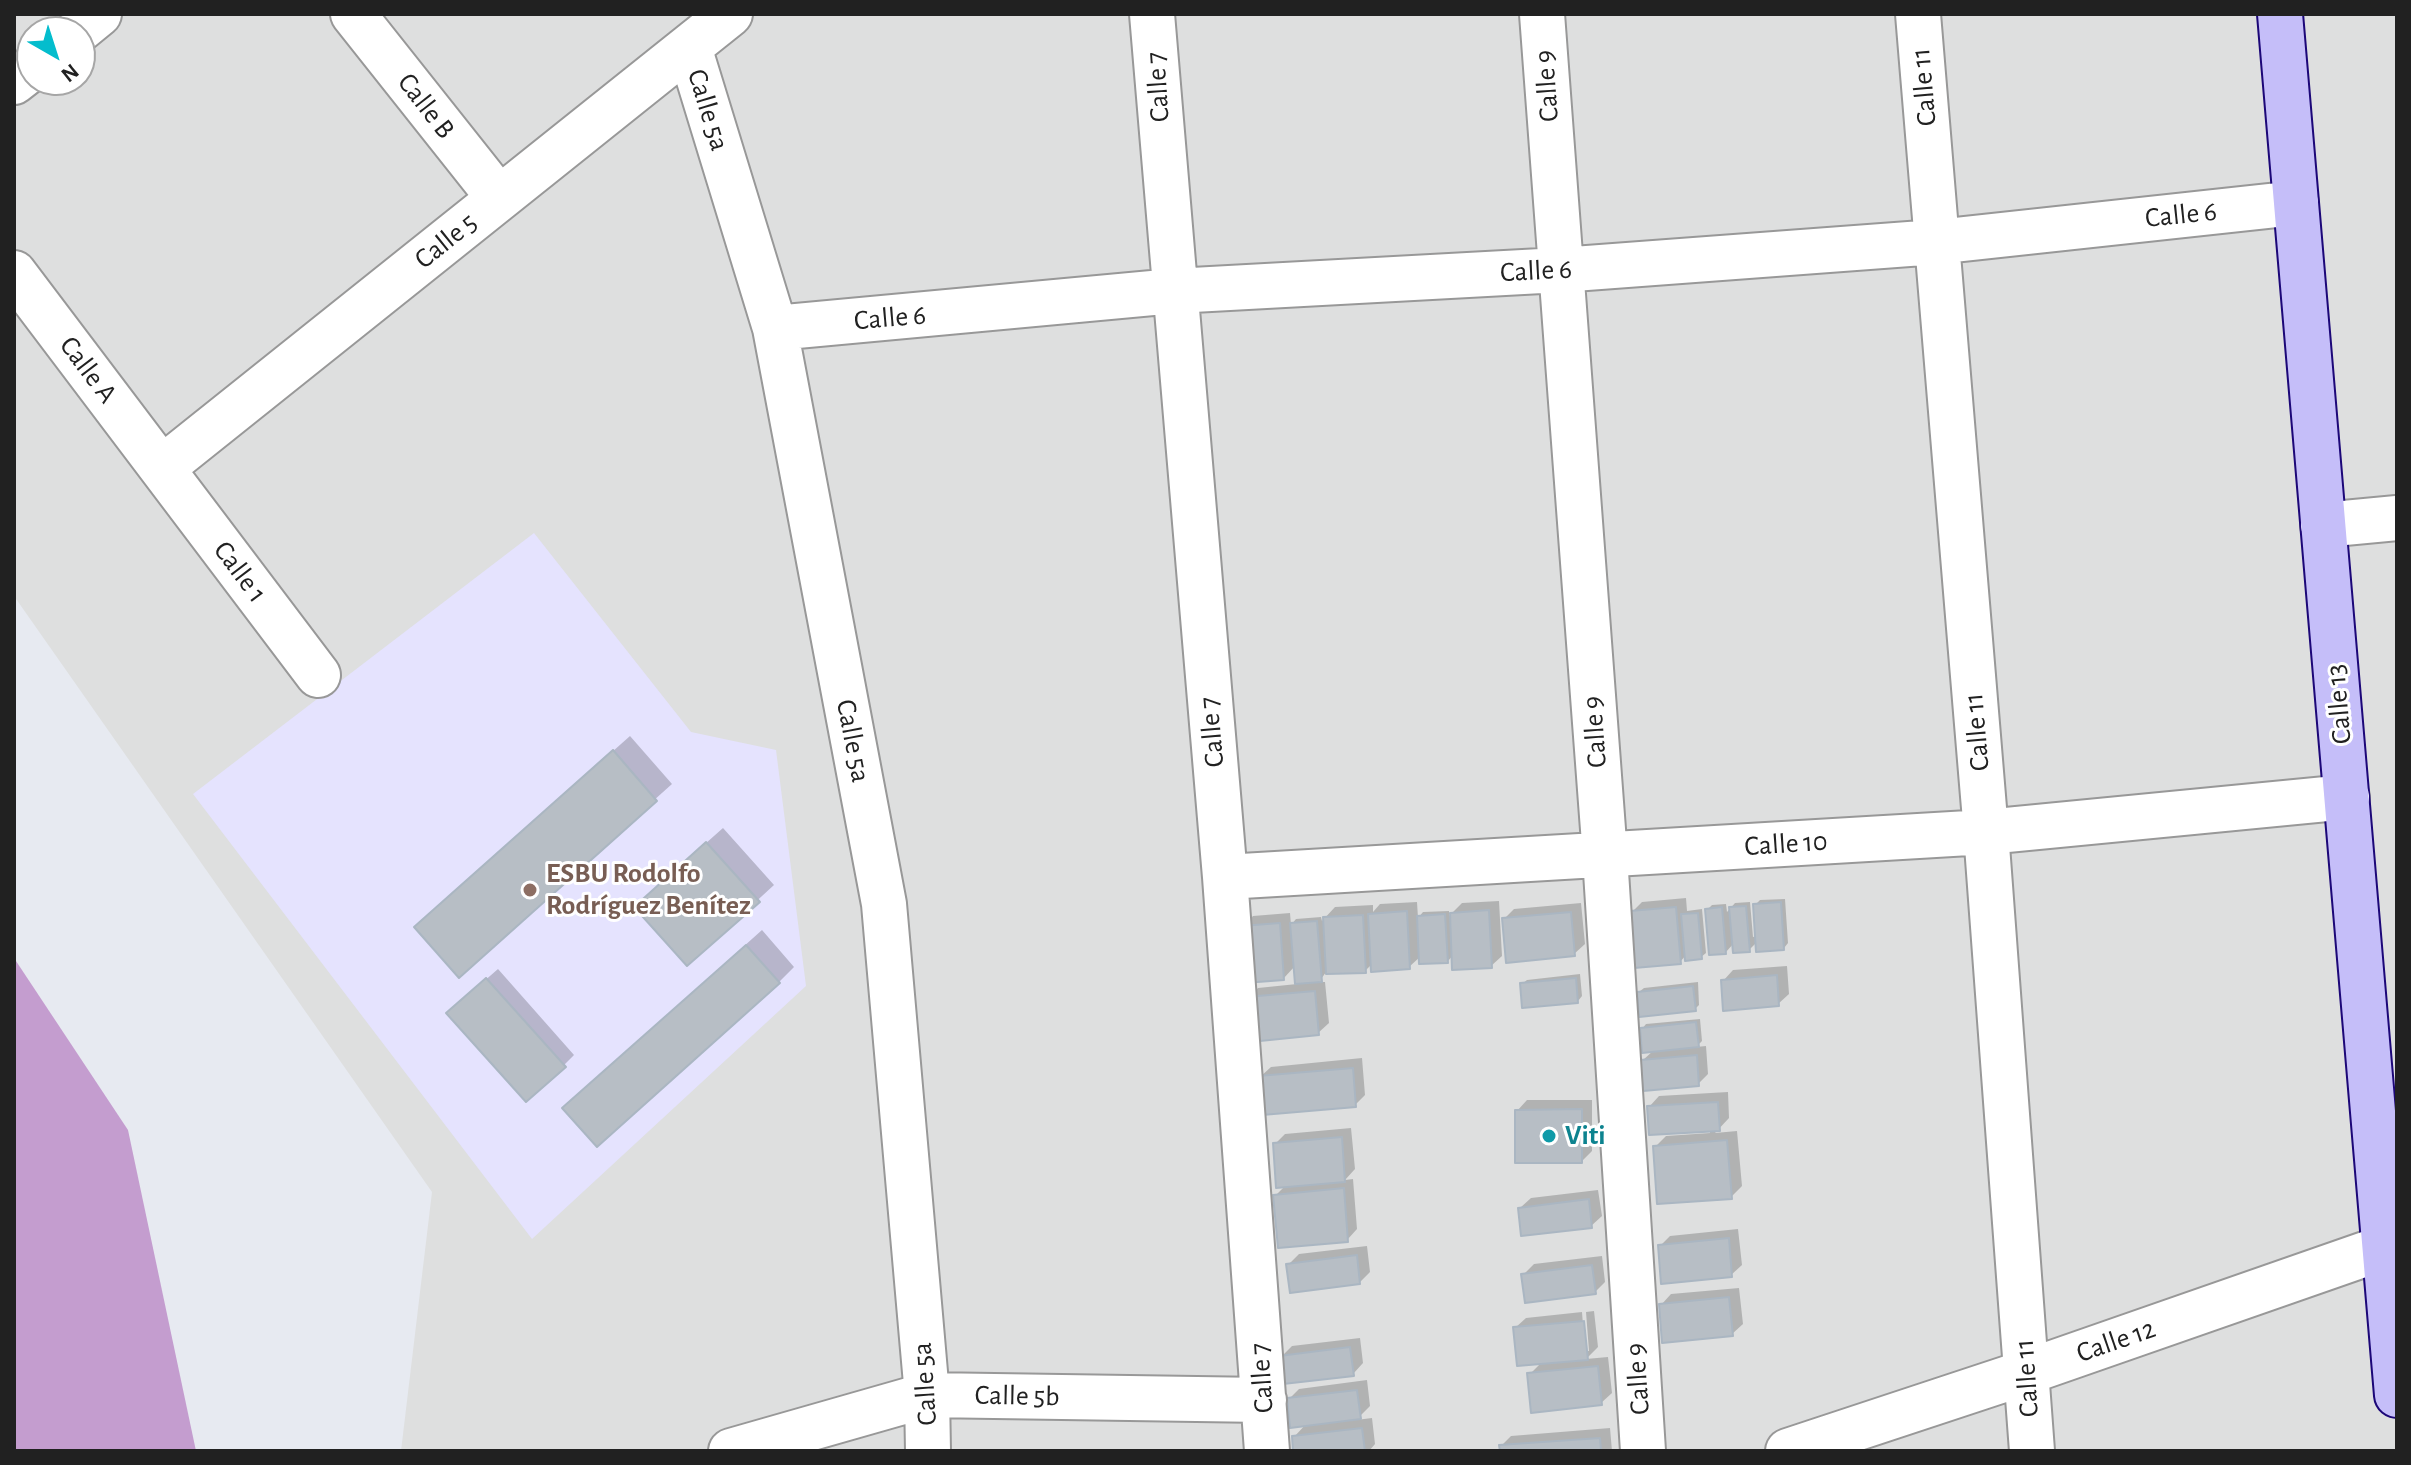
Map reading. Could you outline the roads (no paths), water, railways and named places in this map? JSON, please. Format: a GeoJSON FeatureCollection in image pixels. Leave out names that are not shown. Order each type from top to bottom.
{"type":"FeatureCollection","features":[{"type":"Feature","properties":{"kind":"main road","name":"Calle 13"},"geometry":{"type":"LineString","coordinates":[[2280,14],[2347,797],[2391,1246],[2397,1395]]}},
{"type":"Feature","properties":{"kind":"street","name":"Calle B"},"geometry":{"type":"LineString","coordinates":[[353,14],[499,198]]}},
{"type":"Feature","properties":{"kind":"street","name":"Calle 5"},"geometry":{"type":"LineString","coordinates":[[162,468],[730,14]]}},
{"type":"Feature","properties":{"kind":"street","name":"Calle 7"},"geometry":{"type":"LineString","coordinates":[[1152,14],[1225,877],[1267,1451]]}},
{"type":"Feature","properties":{"kind":"street","name":"Calle 9"},"geometry":{"type":"LineString","coordinates":[[1542,14],[1605,856],[1643,1451]]}},
{"type":"Feature","properties":{"kind":"street","name":"Calle 11"},"geometry":{"type":"LineString","coordinates":[[1918,14],[1986,832],[2032,1451]]}},
{"type":"Feature","properties":{"kind":"street","name":"Calle 5a"},"geometry":{"type":"LineString","coordinates":[[689,47],[775,328],[884,904],[927,1395],[928,1451]]}},
{"type":"Feature","properties":{"kind":"street","name":"Calle 6"},"geometry":{"type":"LineString","coordinates":[[775,328],[1174,291],[1560,270],[1936,242],[2296,203]]}},
{"type":"Feature","properties":{"kind":"street","name":"Calle A"},"geometry":{"type":"LineString","coordinates":[[14,273],[162,468]]}},
{"type":"Feature","properties":{"kind":"street","name":"Calle 1"},"geometry":{"type":"LineString","coordinates":[[162,468],[318,675]]}},
{"type":"Feature","properties":{"kind":"street"},"geometry":{"type":"LineString","coordinates":[[2323,525],[2397,518]]}},
{"type":"Feature","properties":{"kind":"street","name":"Calle 10"},"geometry":{"type":"LineString","coordinates":[[1225,877],[1986,832],[2347,797]]}},
{"type":"Feature","properties":{"kind":"street","name":"Calle 12"},"geometry":{"type":"LineString","coordinates":[[1788,1451],[2391,1246]]}},
{"type":"Feature","properties":{"kind":"street","name":"Calle 5b"},"geometry":{"type":"LineString","coordinates":[[731,1451],[927,1395],[1264,1400]]}},
{"type":"Feature","properties":{"kind":"place","name":"ESBU Rodolfo Rodríguez Benítez"},"geometry":{"type":"Point","coordinates":[530,890]}},
{"type":"Feature","properties":{"kind":"place","name":"Viti"},"geometry":{"type":"Point","coordinates":[1549,1136]}}]}
